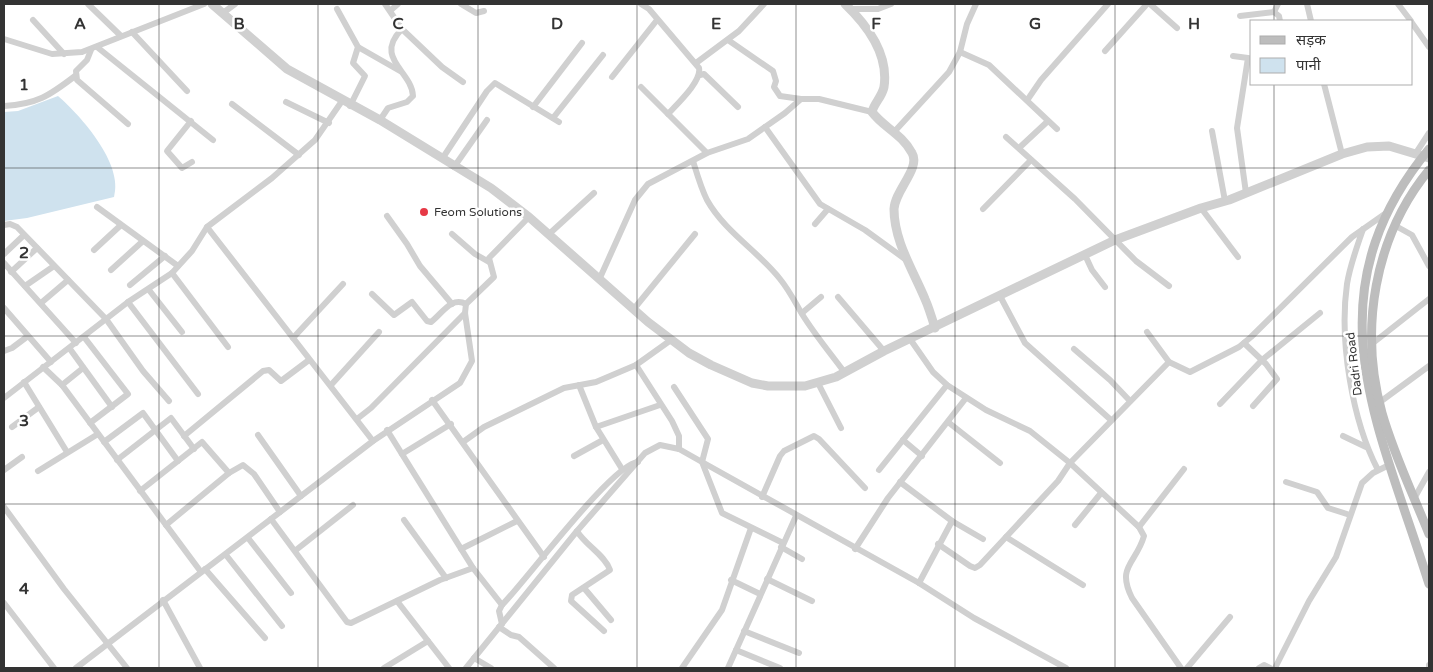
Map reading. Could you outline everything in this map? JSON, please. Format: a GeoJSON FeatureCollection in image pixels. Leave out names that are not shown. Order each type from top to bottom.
{"type":"FeatureCollection","features":[{"type":"Feature","properties":{"kind":"main road","name":"Dadri Road"},"geometry":{"type":"LineString","coordinates":[[1425,154],[1400,191],[1374,246],[1365,281],[1362,313],[1362,347],[1367,386],[1389,465],[1429,584]]}},
{"type":"Feature","properties":{"kind":"main road","name":"Dadri Road"},"geometry":{"type":"LineString","coordinates":[[1429,170],[1408,198],[1394,225],[1379,267],[1372,308],[1374,362],[1380,402],[1392,443],[1429,534]]}},
{"type":"Feature","properties":{"kind":"street"},"geometry":{"type":"LineString","coordinates":[[88,4],[121,36]]}},
{"type":"Feature","properties":{"kind":"street"},"geometry":{"type":"LineString","coordinates":[[4,39],[41,52],[64,54],[94,48],[204,4]]}},
{"type":"Feature","properties":{"kind":"street"},"geometry":{"type":"LineString","coordinates":[[212,4],[288,69],[346,103],[380,120],[491,188],[529,217],[633,310],[671,340],[711,365],[752,383],[781,388],[805,386],[846,373],[884,351],[1115,240],[1225,201],[1342,154],[1378,145],[1425,154],[1429,132]]}},
{"type":"Feature","properties":{"kind":"street"},"geometry":{"type":"LineString","coordinates":[[223,13],[235,4]]}},
{"type":"Feature","properties":{"kind":"street"},"geometry":{"type":"LineString","coordinates":[[385,4],[391,10],[402,29],[442,67],[463,82]]}},
{"type":"Feature","properties":{"kind":"street"},"geometry":{"type":"LineString","coordinates":[[391,10],[398,4]]}},
{"type":"Feature","properties":{"kind":"street"},"geometry":{"type":"LineString","coordinates":[[461,4],[476,13],[484,11]]}},
{"type":"Feature","properties":{"kind":"street"},"geometry":{"type":"LineString","coordinates":[[642,4],[699,68],[700,75],[668,114]]}},
{"type":"Feature","properties":{"kind":"street"},"geometry":{"type":"LineString","coordinates":[[696,63],[728,40],[764,4]]}},
{"type":"Feature","properties":{"kind":"street"},"geometry":{"type":"LineString","coordinates":[[848,7],[878,9],[891,4]]}},
{"type":"Feature","properties":{"kind":"street"},"geometry":{"type":"LineString","coordinates":[[895,131],[924,97],[939,84],[960,52],[975,4]]}},
{"type":"Feature","properties":{"kind":"street"},"geometry":{"type":"LineString","coordinates":[[1028,99],[1041,80],[1108,4]]}},
{"type":"Feature","properties":{"kind":"street"},"geometry":{"type":"LineString","coordinates":[[1105,51],[1149,4],[1177,28]]}},
{"type":"Feature","properties":{"kind":"street"},"geometry":{"type":"LineString","coordinates":[[1274,12],[1278,4]]}},
{"type":"Feature","properties":{"kind":"street"},"geometry":{"type":"LineString","coordinates":[[1307,4],[1311,20]]}},
{"type":"Feature","properties":{"kind":"street"},"geometry":{"type":"LineString","coordinates":[[1398,4],[1410,20]]}},
{"type":"Feature","properties":{"kind":"street"},"geometry":{"type":"LineString","coordinates":[[848,7],[871,32],[881,63],[884,87],[872,112]]}},
{"type":"Feature","properties":{"kind":"street"},"geometry":{"type":"LineString","coordinates":[[337,10],[358,47],[400,71]]}},
{"type":"Feature","properties":{"kind":"street"},"geometry":{"type":"LineString","coordinates":[[1240,16],[1274,12],[1279,16],[1280,20]]}},
{"type":"Feature","properties":{"kind":"street"},"geometry":{"type":"LineString","coordinates":[[32,20],[64,54]]}},
{"type":"Feature","properties":{"kind":"street"},"geometry":{"type":"LineString","coordinates":[[612,77],[657,20]]}},
{"type":"Feature","properties":{"kind":"street"},"geometry":{"type":"LineString","coordinates":[[1413,25],[1429,47]]}},
{"type":"Feature","properties":{"kind":"street"},"geometry":{"type":"LineString","coordinates":[[380,120],[388,108],[407,102],[414,96],[391,51],[391,46],[402,29]]}},
{"type":"Feature","properties":{"kind":"street"},"geometry":{"type":"LineString","coordinates":[[132,32],[187,92]]}},
{"type":"Feature","properties":{"kind":"street"},"geometry":{"type":"LineString","coordinates":[[728,40],[773,71],[776,81],[774,86],[780,96],[836,103],[872,112],[895,131],[913,153],[913,167],[898,191],[894,208],[905,259],[926,300],[935,328]]}},
{"type":"Feature","properties":{"kind":"street"},"geometry":{"type":"LineString","coordinates":[[533,107],[582,43]]}},
{"type":"Feature","properties":{"kind":"street"},"geometry":{"type":"LineString","coordinates":[[4,398],[43,367],[70,349],[128,302],[149,290],[172,273],[192,251],[207,228],[316,140],[365,79],[365,76],[353,63],[358,47]]}},
{"type":"Feature","properties":{"kind":"street"},"geometry":{"type":"LineString","coordinates":[[4,106],[37,102],[54,92],[75,76],[94,48]]}},
{"type":"Feature","properties":{"kind":"street"},"geometry":{"type":"LineString","coordinates":[[94,48],[191,121],[213,140]]}},
{"type":"Feature","properties":{"kind":"street"},"geometry":{"type":"LineString","coordinates":[[960,52],[989,65],[1028,99],[1057,129]]}},
{"type":"Feature","properties":{"kind":"street"},"geometry":{"type":"LineString","coordinates":[[442,159],[491,85],[498,85],[556,120],[602,55]]}},
{"type":"Feature","properties":{"kind":"street"},"geometry":{"type":"LineString","coordinates":[[1233,56],[1248,58],[1236,128],[1246,193]]}},
{"type":"Feature","properties":{"kind":"street"},"geometry":{"type":"LineString","coordinates":[[700,75],[704,74],[738,107]]}},
{"type":"Feature","properties":{"kind":"street"},"geometry":{"type":"LineString","coordinates":[[75,76],[77,80],[128,124]]}},
{"type":"Feature","properties":{"kind":"street"},"geometry":{"type":"LineString","coordinates":[[1324,85],[1342,154]]}},
{"type":"Feature","properties":{"kind":"street"},"geometry":{"type":"LineString","coordinates":[[641,88],[707,153]]}},
{"type":"Feature","properties":{"kind":"street"},"geometry":{"type":"LineString","coordinates":[[599,280],[641,191],[656,179],[707,153],[748,139],[801,99]]}},
{"type":"Feature","properties":{"kind":"street"},"geometry":{"type":"LineString","coordinates":[[286,102],[329,123]]}},
{"type":"Feature","properties":{"kind":"street"},"geometry":{"type":"LineString","coordinates":[[232,104],[299,155]]}},
{"type":"Feature","properties":{"kind":"street"},"geometry":{"type":"LineString","coordinates":[[454,167],[487,120]]}},
{"type":"Feature","properties":{"kind":"street"},"geometry":{"type":"LineString","coordinates":[[191,121],[167,151],[182,168],[192,162]]}},
{"type":"Feature","properties":{"kind":"street"},"geometry":{"type":"LineString","coordinates":[[1019,148],[1048,121]]}},
{"type":"Feature","properties":{"kind":"street"},"geometry":{"type":"LineString","coordinates":[[766,127],[815,198],[828,209],[865,230],[905,259]]}},
{"type":"Feature","properties":{"kind":"street"},"geometry":{"type":"LineString","coordinates":[[1212,131],[1225,201]]}},
{"type":"Feature","properties":{"kind":"street"},"geometry":{"type":"LineString","coordinates":[[1006,137],[1136,261],[1169,286]]}},
{"type":"Feature","properties":{"kind":"street"},"geometry":{"type":"LineString","coordinates":[[983,209],[1031,160]]}},
{"type":"Feature","properties":{"kind":"street"},"geometry":{"type":"LineString","coordinates":[[693,161],[702,189],[712,208],[738,238],[767,262],[793,296],[802,314],[846,373]]}},
{"type":"Feature","properties":{"kind":"street"},"geometry":{"type":"LineString","coordinates":[[548,234],[594,193]]}},
{"type":"Feature","properties":{"kind":"street"},"geometry":{"type":"LineString","coordinates":[[97,207],[178,266]]}},
{"type":"Feature","properties":{"kind":"street"},"geometry":{"type":"LineString","coordinates":[[1201,208],[1238,257]]}},
{"type":"Feature","properties":{"kind":"street"},"geometry":{"type":"LineString","coordinates":[[815,224],[828,209]]}},
{"type":"Feature","properties":{"kind":"street"},"geometry":{"type":"LineString","coordinates":[[1147,332],[1169,362],[1185,371],[1196,370],[1244,343],[1363,229],[1390,210]]}},
{"type":"Feature","properties":{"kind":"street"},"geometry":{"type":"LineString","coordinates":[[387,216],[420,266],[452,304]]}},
{"type":"Feature","properties":{"kind":"street"},"geometry":{"type":"LineString","coordinates":[[76,668],[387,430],[460,383],[470,368],[472,352],[465,313],[466,304],[492,282],[494,274],[489,258],[529,217]]}},
{"type":"Feature","properties":{"kind":"street"},"geometry":{"type":"LineString","coordinates":[[4,225],[14,225],[106,319],[143,372],[169,400]]}},
{"type":"Feature","properties":{"kind":"street"},"geometry":{"type":"LineString","coordinates":[[94,250],[122,225]]}},
{"type":"Feature","properties":{"kind":"street"},"geometry":{"type":"LineString","coordinates":[[1394,225],[1412,235],[1429,266]]}},
{"type":"Feature","properties":{"kind":"street"},"geometry":{"type":"LineString","coordinates":[[207,228],[373,441]]}},
{"type":"Feature","properties":{"kind":"street"},"geometry":{"type":"LineString","coordinates":[[1363,229],[1347,283],[1344,323],[1351,389],[1366,447],[1378,470]]}},
{"type":"Feature","properties":{"kind":"street"},"geometry":{"type":"LineString","coordinates":[[452,234],[474,254],[489,262]]}},
{"type":"Feature","properties":{"kind":"street"},"geometry":{"type":"LineString","coordinates":[[633,310],[695,234]]}},
{"type":"Feature","properties":{"kind":"street"},"geometry":{"type":"LineString","coordinates":[[4,254],[24,235]]}},
{"type":"Feature","properties":{"kind":"street"},"geometry":{"type":"LineString","coordinates":[[111,270],[143,241]]}},
{"type":"Feature","properties":{"kind":"street"},"geometry":{"type":"LineString","coordinates":[[11,272],[37,248]]}},
{"type":"Feature","properties":{"kind":"street"},"geometry":{"type":"LineString","coordinates":[[1085,255],[1092,270],[1105,288]]}},
{"type":"Feature","properties":{"kind":"street"},"geometry":{"type":"LineString","coordinates":[[130,285],[165,256]]}},
{"type":"Feature","properties":{"kind":"street"},"geometry":{"type":"LineString","coordinates":[[4,263],[76,343]]}},
{"type":"Feature","properties":{"kind":"street"},"geometry":{"type":"LineString","coordinates":[[25,286],[54,266]]}},
{"type":"Feature","properties":{"kind":"street"},"geometry":{"type":"LineString","coordinates":[[172,273],[228,347]]}},
{"type":"Feature","properties":{"kind":"street"},"geometry":{"type":"LineString","coordinates":[[40,303],[68,280]]}},
{"type":"Feature","properties":{"kind":"street"},"geometry":{"type":"LineString","coordinates":[[292,338],[343,284]]}},
{"type":"Feature","properties":{"kind":"street"},"geometry":{"type":"LineString","coordinates":[[149,290],[182,332]]}},
{"type":"Feature","properties":{"kind":"street"},"geometry":{"type":"LineString","coordinates":[[372,294],[394,315],[412,302],[429,322],[433,321],[452,304],[460,302],[466,304]]}},
{"type":"Feature","properties":{"kind":"street"},"geometry":{"type":"LineString","coordinates":[[1000,296],[1025,343],[1111,420]]}},
{"type":"Feature","properties":{"kind":"street"},"geometry":{"type":"LineString","coordinates":[[802,314],[821,297]]}},
{"type":"Feature","properties":{"kind":"street"},"geometry":{"type":"LineString","coordinates":[[838,297],[884,351]]}},
{"type":"Feature","properties":{"kind":"street"},"geometry":{"type":"LineString","coordinates":[[1373,343],[1429,299]]}},
{"type":"Feature","properties":{"kind":"street"},"geometry":{"type":"LineString","coordinates":[[128,302],[198,394]]}},
{"type":"Feature","properties":{"kind":"street"},"geometry":{"type":"LineString","coordinates":[[4,308],[51,362]]}},
{"type":"Feature","properties":{"kind":"street"},"geometry":{"type":"LineString","coordinates":[[357,419],[371,408],[465,313]]}},
{"type":"Feature","properties":{"kind":"street"},"geometry":{"type":"LineString","coordinates":[[1220,404],[1262,360],[1320,313]]}},
{"type":"Feature","properties":{"kind":"street"},"geometry":{"type":"LineString","coordinates":[[331,385],[379,332]]}},
{"type":"Feature","properties":{"kind":"street"},"geometry":{"type":"LineString","coordinates":[[4,351],[12,348],[28,336]]}},
{"type":"Feature","properties":{"kind":"street"},"geometry":{"type":"LineString","coordinates":[[84,337],[128,394],[90,424]]}},
{"type":"Feature","properties":{"kind":"street"},"geometry":{"type":"LineString","coordinates":[[910,339],[933,372],[947,385],[966,398],[1030,431],[1070,462],[1139,528],[1144,536],[1126,572],[1126,586],[1132,598],[1182,668]]}},
{"type":"Feature","properties":{"kind":"street"},"geometry":{"type":"LineString","coordinates":[[463,442],[484,427],[515,410],[564,388],[596,382],[636,365],[671,340]]}},
{"type":"Feature","properties":{"kind":"street"},"geometry":{"type":"LineString","coordinates":[[1244,343],[1262,360],[1277,379],[1253,406]]}},
{"type":"Feature","properties":{"kind":"street"},"geometry":{"type":"LineString","coordinates":[[70,349],[112,406]]}},
{"type":"Feature","properties":{"kind":"street"},"geometry":{"type":"LineString","coordinates":[[1074,349],[1110,380],[1130,401]]}},
{"type":"Feature","properties":{"kind":"street"},"geometry":{"type":"LineString","coordinates":[[184,436],[263,371],[269,370],[281,381],[309,360]]}},
{"type":"Feature","properties":{"kind":"street"},"geometry":{"type":"LineString","coordinates":[[938,544],[975,568],[1058,481],[1070,462],[1169,362]]}},
{"type":"Feature","properties":{"kind":"street"},"geometry":{"type":"LineString","coordinates":[[636,365],[672,421],[679,436],[679,450]]}},
{"type":"Feature","properties":{"kind":"street"},"geometry":{"type":"LineString","coordinates":[[1380,402],[1429,366]]}},
{"type":"Feature","properties":{"kind":"street"},"geometry":{"type":"LineString","coordinates":[[43,367],[62,385],[166,525],[203,570],[265,638]]}},
{"type":"Feature","properties":{"kind":"street"},"geometry":{"type":"LineString","coordinates":[[62,385],[83,368]]}},
{"type":"Feature","properties":{"kind":"street"},"geometry":{"type":"LineString","coordinates":[[24,382],[67,452]]}},
{"type":"Feature","properties":{"kind":"street"},"geometry":{"type":"LineString","coordinates":[[818,382],[841,428]]}},
{"type":"Feature","properties":{"kind":"street"},"geometry":{"type":"LineString","coordinates":[[579,385],[596,427],[622,469]]}},
{"type":"Feature","properties":{"kind":"street"},"geometry":{"type":"LineString","coordinates":[[879,470],[947,385]]}},
{"type":"Feature","properties":{"kind":"street"},"geometry":{"type":"LineString","coordinates":[[674,387],[708,439],[702,462],[722,513],[782,545],[802,559]]}},
{"type":"Feature","properties":{"kind":"street"},"geometry":{"type":"LineString","coordinates":[[855,549],[900,482],[966,398]]}},
{"type":"Feature","properties":{"kind":"street"},"geometry":{"type":"LineString","coordinates":[[432,400],[451,424],[544,558]]}},
{"type":"Feature","properties":{"kind":"street"},"geometry":{"type":"LineString","coordinates":[[596,427],[660,405]]}},
{"type":"Feature","properties":{"kind":"street"},"geometry":{"type":"LineString","coordinates":[[12,427],[40,407]]}},
{"type":"Feature","properties":{"kind":"street"},"geometry":{"type":"LineString","coordinates":[[104,442],[143,413],[178,461]]}},
{"type":"Feature","properties":{"kind":"street"},"geometry":{"type":"LineString","coordinates":[[117,460],[171,418],[194,449]]}},
{"type":"Feature","properties":{"kind":"street"},"geometry":{"type":"LineString","coordinates":[[948,422],[1000,463]]}},
{"type":"Feature","properties":{"kind":"street"},"geometry":{"type":"LineString","coordinates":[[402,454],[451,424]]}},
{"type":"Feature","properties":{"kind":"street"},"geometry":{"type":"LineString","coordinates":[[387,430],[473,568],[502,605]]}},
{"type":"Feature","properties":{"kind":"street"},"geometry":{"type":"LineString","coordinates":[[38,471],[98,434]]}},
{"type":"Feature","properties":{"kind":"street"},"geometry":{"type":"LineString","coordinates":[[258,435],[301,496]]}},
{"type":"Feature","properties":{"kind":"street"},"geometry":{"type":"LineString","coordinates":[[762,497],[784,451],[814,436],[865,488]]}},
{"type":"Feature","properties":{"kind":"street"},"geometry":{"type":"LineString","coordinates":[[1343,436],[1366,447]]}},
{"type":"Feature","properties":{"kind":"street"},"geometry":{"type":"LineString","coordinates":[[574,456],[603,440]]}},
{"type":"Feature","properties":{"kind":"street"},"geometry":{"type":"LineString","coordinates":[[903,440],[922,456]]}},
{"type":"Feature","properties":{"kind":"street"},"geometry":{"type":"LineString","coordinates":[[140,490],[202,442],[229,473]]}},
{"type":"Feature","properties":{"kind":"street"},"geometry":{"type":"LineString","coordinates":[[466,668],[577,531],[638,462],[655,446],[666,445],[702,462],[919,583],[974,618],[1066,668]]}},
{"type":"Feature","properties":{"kind":"street"},"geometry":{"type":"LineString","coordinates":[[4,470],[22,457]]}},
{"type":"Feature","properties":{"kind":"street"},"geometry":{"type":"LineString","coordinates":[[500,625],[502,605],[589,504],[622,469],[638,462]]}},
{"type":"Feature","properties":{"kind":"street"},"geometry":{"type":"LineString","coordinates":[[166,525],[229,473],[243,465],[247,466],[280,512]]}},
{"type":"Feature","properties":{"kind":"street"},"geometry":{"type":"LineString","coordinates":[[1275,668],[1309,600],[1336,557],[1362,483],[1378,470],[1389,465]]}},
{"type":"Feature","properties":{"kind":"street"},"geometry":{"type":"LineString","coordinates":[[1139,528],[1184,469]]}},
{"type":"Feature","properties":{"kind":"street"},"geometry":{"type":"LineString","coordinates":[[1414,497],[1429,472]]}},
{"type":"Feature","properties":{"kind":"street"},"geometry":{"type":"LineString","coordinates":[[900,482],[952,521],[982,539]]}},
{"type":"Feature","properties":{"kind":"street"},"geometry":{"type":"LineString","coordinates":[[1286,482],[1318,492],[1328,508],[1350,515]]}},
{"type":"Feature","properties":{"kind":"street"},"geometry":{"type":"LineString","coordinates":[[1075,525],[1101,493]]}},
{"type":"Feature","properties":{"kind":"street"},"geometry":{"type":"LineString","coordinates":[[296,550],[353,505]]}},
{"type":"Feature","properties":{"kind":"street"},"geometry":{"type":"LineString","coordinates":[[4,507],[64,589],[127,668]]}},
{"type":"Feature","properties":{"kind":"street"},"geometry":{"type":"LineString","coordinates":[[728,668],[796,516]]}},
{"type":"Feature","properties":{"kind":"street"},"geometry":{"type":"LineString","coordinates":[[271,519],[296,550],[347,622],[357,622],[446,578],[473,568]]}},
{"type":"Feature","properties":{"kind":"street"},"geometry":{"type":"LineString","coordinates":[[404,520],[446,578]]}},
{"type":"Feature","properties":{"kind":"street"},"geometry":{"type":"LineString","coordinates":[[461,549],[517,521]]}},
{"type":"Feature","properties":{"kind":"street"},"geometry":{"type":"LineString","coordinates":[[919,583],[938,544],[952,521]]}},
{"type":"Feature","properties":{"kind":"street"},"geometry":{"type":"LineString","coordinates":[[682,668],[722,610],[731,580],[751,528]]}},
{"type":"Feature","properties":{"kind":"street"},"geometry":{"type":"LineString","coordinates":[[577,531],[581,539],[609,567],[608,572],[572,595],[571,602],[604,632]]}},
{"type":"Feature","properties":{"kind":"street"},"geometry":{"type":"LineString","coordinates":[[1006,537],[1083,585]]}},
{"type":"Feature","properties":{"kind":"street"},"geometry":{"type":"LineString","coordinates":[[248,538],[291,593]]}},
{"type":"Feature","properties":{"kind":"street"},"geometry":{"type":"LineString","coordinates":[[226,555],[282,626]]}},
{"type":"Feature","properties":{"kind":"street"},"geometry":{"type":"LineString","coordinates":[[767,579],[812,601]]}},
{"type":"Feature","properties":{"kind":"street"},"geometry":{"type":"LineString","coordinates":[[731,580],[760,594]]}},
{"type":"Feature","properties":{"kind":"street"},"geometry":{"type":"LineString","coordinates":[[584,588],[611,620]]}},
{"type":"Feature","properties":{"kind":"street"},"geometry":{"type":"LineString","coordinates":[[163,600],[199,668]]}},
{"type":"Feature","properties":{"kind":"street"},"geometry":{"type":"LineString","coordinates":[[397,601],[449,668]]}},
{"type":"Feature","properties":{"kind":"street"},"geometry":{"type":"LineString","coordinates":[[4,603],[54,668]]}},
{"type":"Feature","properties":{"kind":"street"},"geometry":{"type":"LineString","coordinates":[[1187,668],[1230,618]]}},
{"type":"Feature","properties":{"kind":"street"},"geometry":{"type":"LineString","coordinates":[[500,625],[511,634],[520,636],[554,668]]}},
{"type":"Feature","properties":{"kind":"street"},"geometry":{"type":"LineString","coordinates":[[744,631],[799,653]]}},
{"type":"Feature","properties":{"kind":"street"},"geometry":{"type":"LineString","coordinates":[[384,668],[428,641]]}},
{"type":"Feature","properties":{"kind":"street"},"geometry":{"type":"LineString","coordinates":[[736,650],[780,668]]}},
{"type":"Feature","properties":{"kind":"street"},"geometry":{"type":"LineString","coordinates":[[474,658],[491,668]]}},
{"type":"Feature","properties":{"kind":"street"},"geometry":{"type":"LineString","coordinates":[[1259,668],[1264,665],[1270,668]]}},
{"type":"Feature","properties":{"kind":"water"},"geometry":{"type":"Polygon","coordinates":[[[58,96],[88,128],[107,156],[113,170],[114,197],[27,218],[4,221],[4,112],[18,111],[58,96]]]}},
{"type":"Feature","properties":{"kind":"place","name":"Feom Solutions"},"geometry":{"type":"Point","coordinates":[424,212]}}]}
